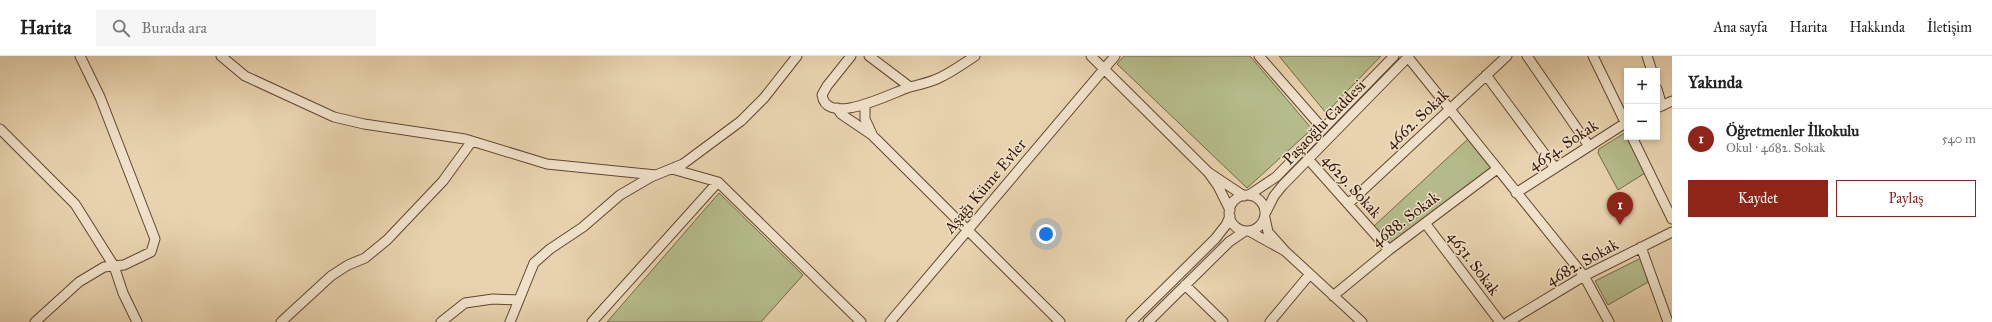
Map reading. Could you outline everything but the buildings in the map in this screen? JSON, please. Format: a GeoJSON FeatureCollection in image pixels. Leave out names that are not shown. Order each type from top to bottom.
{"type":"FeatureCollection","features":[{"type":"Feature","properties":{"kind":"street"},"geometry":{"type":"LineString","coordinates":[[35,322],[79,282],[104,267],[124,265],[151,252],[155,239],[100,97],[80,56]]}},
{"type":"Feature","properties":{"kind":"street"},"geometry":{"type":"LineString","coordinates":[[221,56],[245,76],[334,117],[364,124],[472,141],[547,164],[656,175]]}},
{"type":"Feature","properties":{"kind":"street"},"geometry":{"type":"LineString","coordinates":[[510,322],[534,263],[550,249],[583,227],[620,195],[656,175],[683,164],[741,121],[764,98],[797,56]]}},
{"type":"Feature","properties":{"kind":"street"},"geometry":{"type":"LineString","coordinates":[[851,56],[823,93],[823,99],[827,104],[837,108],[864,106],[910,87],[930,82],[975,56]]}},
{"type":"Feature","properties":{"kind":"street"},"geometry":{"type":"LineString","coordinates":[[869,56],[910,87]]}},
{"type":"Feature","properties":{"kind":"street"},"geometry":{"type":"LineString","coordinates":[[1091,56],[1208,172],[1222,192],[1236,227],[1247,231],[1285,251]]}},
{"type":"Feature","properties":{"kind":"street","name":"Aşağı Küme Evler"},"geometry":{"type":"LineString","coordinates":[[890,322],[1115,56]]}},
{"type":"Feature","properties":{"kind":"street"},"geometry":{"type":"LineString","coordinates":[[1259,56],[1323,129]]}},
{"type":"Feature","properties":{"kind":"street","name":"Paşaoğlu Caddesi"},"geometry":{"type":"LineString","coordinates":[[1247,195],[1269,182],[1394,56]]}},
{"type":"Feature","properties":{"kind":"street"},"geometry":{"type":"LineString","coordinates":[[1408,56],[1516,193],[1584,276],[1609,322]]}},
{"type":"Feature","properties":{"kind":"street","name":"Paşaoğlu Caddesi"},"geometry":{"type":"LineString","coordinates":[[1265,215],[1278,192],[1408,56]]}},
{"type":"Feature","properties":{"kind":"street","name":"4662. Sokak"},"geometry":{"type":"LineString","coordinates":[[1348,204],[1486,74],[1508,56]]}},
{"type":"Feature","properties":{"kind":"street"},"geometry":{"type":"LineString","coordinates":[[1527,56],[1589,146]]}},
{"type":"Feature","properties":{"kind":"street"},"geometry":{"type":"LineString","coordinates":[[1593,56],[1624,118]]}},
{"type":"Feature","properties":{"kind":"street"},"geometry":{"type":"LineString","coordinates":[[1647,56],[1651,68]]}},
{"type":"Feature","properties":{"kind":"street"},"geometry":{"type":"LineString","coordinates":[[1486,74],[1555,168]]}},
{"type":"Feature","properties":{"kind":"street"},"geometry":{"type":"LineString","coordinates":[[1660,107],[1672,101]]}},
{"type":"Feature","properties":{"kind":"street"},"geometry":{"type":"LineString","coordinates":[[864,106],[865,119],[872,135]]}},
{"type":"Feature","properties":{"kind":"street"},"geometry":{"type":"LineString","coordinates":[[837,108],[841,114],[872,135],[1060,322]]}},
{"type":"Feature","properties":{"kind":"street","name":"4654. Sokak"},"geometry":{"type":"LineString","coordinates":[[1516,193],[1589,146],[1624,126]]}},
{"type":"Feature","properties":{"kind":"street"},"geometry":{"type":"LineString","coordinates":[[0,129],[75,204],[114,266],[123,293],[137,322]]}},
{"type":"Feature","properties":{"kind":"street"},"geometry":{"type":"LineString","coordinates":[[1633,140],[1672,219]]}},
{"type":"Feature","properties":{"kind":"street"},"geometry":{"type":"LineString","coordinates":[[281,322],[331,276],[348,265],[365,258],[387,240],[443,180],[472,141]]}},
{"type":"Feature","properties":{"kind":"street","name":"4629. Sokak"},"geometry":{"type":"LineString","coordinates":[[1309,160],[1389,250]]}},
{"type":"Feature","properties":{"kind":"street"},"geometry":{"type":"LineString","coordinates":[[672,169],[718,182],[861,322]]}},
{"type":"Feature","properties":{"kind":"street","name":"4688. Sokak"},"geometry":{"type":"LineString","coordinates":[[1333,296],[1389,250],[1497,169]]}},
{"type":"Feature","properties":{"kind":"street"},"geometry":{"type":"LineString","coordinates":[[1208,172],[1262,202],[1268,232],[1285,251],[1362,322]]}},
{"type":"Feature","properties":{"kind":"street"},"geometry":{"type":"LineString","coordinates":[[592,322],[718,182]]}},
{"type":"Feature","properties":{"kind":"street"},"geometry":{"type":"LineString","coordinates":[[1131,322],[1215,239],[1226,225],[1236,200],[1247,195]]}},
{"type":"Feature","properties":{"kind":"street"},"geometry":{"type":"LineString","coordinates":[[1148,322],[1229,242],[1247,231],[1258,227],[1265,215]]}},
{"type":"Feature","properties":{"kind":"street","name":"4631. Sokak"},"geometry":{"type":"LineString","coordinates":[[1425,223],[1500,322]]}},
{"type":"Feature","properties":{"kind":"street","name":"4682. Sokak"},"geometry":{"type":"LineString","coordinates":[[1508,322],[1584,276],[1672,232]]}},
{"type":"Feature","properties":{"kind":"street"},"geometry":{"type":"LineString","coordinates":[[1641,247],[1668,322]]}},
{"type":"Feature","properties":{"kind":"street"},"geometry":{"type":"LineString","coordinates":[[1270,322],[1310,274]]}},
{"type":"Feature","properties":{"kind":"street"},"geometry":{"type":"LineString","coordinates":[[1185,285],[1223,322]]}},
{"type":"Feature","properties":{"kind":"street"},"geometry":{"type":"LineString","coordinates":[[441,322],[465,303],[493,299],[519,300]]}},
{"type":"Feature","properties":{"kind":"green space"},"geometry":{"type":"Polygon","coordinates":[[[1124,56],[1250,56],[1312,129],[1247,188],[1117,64],[1124,56]]]}},
{"type":"Feature","properties":{"kind":"green space"},"geometry":{"type":"Polygon","coordinates":[[[1279,56],[1381,56],[1326,113],[1279,56]]]}},
{"type":"Feature","properties":{"kind":"green space"},"geometry":{"type":"Polygon","coordinates":[[[1624,133],[1624,140],[1630,140],[1645,173],[1618,190],[1598,153],[1599,149],[1624,133]]]}},
{"type":"Feature","properties":{"kind":"green space"},"geometry":{"type":"Polygon","coordinates":[[[1468,139],[1492,169],[1390,245],[1374,226],[1468,139]]]}},
{"type":"Feature","properties":{"kind":"green space"},"geometry":{"type":"Polygon","coordinates":[[[719,193],[803,275],[761,322],[607,322],[719,193]]]}},
{"type":"Feature","properties":{"kind":"green space"},"geometry":{"type":"Polygon","coordinates":[[[1641,258],[1648,282],[1608,305],[1595,281],[1641,258]]]}},
{"type":"Feature","properties":{"kind":"place","name":"Öğretmenler İlkokulu"},"geometry":{"type":"Point","coordinates":[1620,225]}}]}
